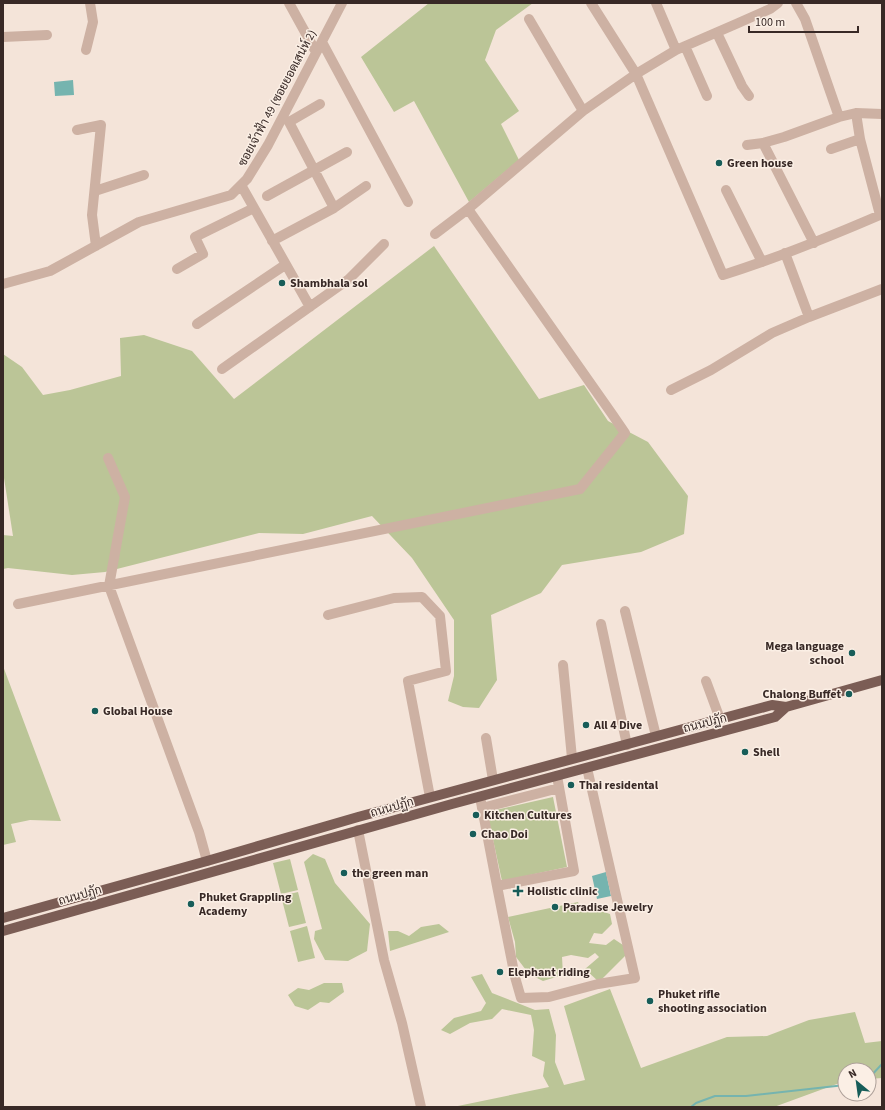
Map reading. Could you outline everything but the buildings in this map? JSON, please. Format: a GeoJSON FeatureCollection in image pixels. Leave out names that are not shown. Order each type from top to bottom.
{"type":"FeatureCollection","features":[{"type":"Feature","properties":{"kind":"main road","name":"ถนนปฏัก"},"geometry":{"type":"LineString","coordinates":[[3,918],[572,758],[627,745],[772,705],[786,707],[882,680]]}},
{"type":"Feature","properties":{"kind":"main road","name":"ถนนปฏัก"},"geometry":{"type":"LineString","coordinates":[[3,931],[358,830],[775,717],[786,707]]}},
{"type":"Feature","properties":{"kind":"main road"},"geometry":{"type":"LineString","coordinates":[[185,867],[189,878]]}},
{"type":"Feature","properties":{"kind":"street"},"geometry":{"type":"LineString","coordinates":[[86,50],[93,22],[90,3]]}},
{"type":"Feature","properties":{"kind":"street"},"geometry":{"type":"LineString","coordinates":[[289,3],[316,52]]}},
{"type":"Feature","properties":{"kind":"street","name":"ซอยเจ้าฟ้า 49 (ซอยยอดเสน่ห์ 2)"},"geometry":{"type":"LineString","coordinates":[[3,284],[50,271],[139,222],[231,194],[247,178],[268,145],[342,3]]}},
{"type":"Feature","properties":{"kind":"street"},"geometry":{"type":"LineString","coordinates":[[591,3],[636,74],[724,275],[814,243],[880,215],[860,139],[856,113]]}},
{"type":"Feature","properties":{"kind":"street"},"geometry":{"type":"LineString","coordinates":[[656,3],[707,96]]}},
{"type":"Feature","properties":{"kind":"street"},"geometry":{"type":"LineString","coordinates":[[435,234],[468,210],[583,111],[636,74],[680,48],[770,9],[778,3]]}},
{"type":"Feature","properties":{"kind":"street"},"geometry":{"type":"LineString","coordinates":[[796,3],[805,19],[839,117]]}},
{"type":"Feature","properties":{"kind":"street"},"geometry":{"type":"LineString","coordinates":[[529,19],[583,111]]}},
{"type":"Feature","properties":{"kind":"street"},"geometry":{"type":"LineString","coordinates":[[717,33],[742,86],[749,96]]}},
{"type":"Feature","properties":{"kind":"street"},"geometry":{"type":"LineString","coordinates":[[3,37],[47,35]]}},
{"type":"Feature","properties":{"kind":"street"},"geometry":{"type":"LineString","coordinates":[[322,42],[408,202]]}},
{"type":"Feature","properties":{"kind":"street"},"geometry":{"type":"LineString","coordinates":[[320,104],[289,122],[334,208]]}},
{"type":"Feature","properties":{"kind":"street"},"geometry":{"type":"LineString","coordinates":[[747,145],[763,143],[784,137],[839,117],[856,113],[882,114]]}},
{"type":"Feature","properties":{"kind":"street"},"geometry":{"type":"LineString","coordinates":[[77,130],[101,125],[92,215],[96,246]]}},
{"type":"Feature","properties":{"kind":"street"},"geometry":{"type":"LineString","coordinates":[[831,150],[860,139]]}},
{"type":"Feature","properties":{"kind":"street"},"geometry":{"type":"LineString","coordinates":[[763,143],[814,243]]}},
{"type":"Feature","properties":{"kind":"street"},"geometry":{"type":"LineString","coordinates":[[268,196],[347,152]]}},
{"type":"Feature","properties":{"kind":"street"},"geometry":{"type":"LineString","coordinates":[[95,191],[144,175]]}},
{"type":"Feature","properties":{"kind":"street"},"geometry":{"type":"LineString","coordinates":[[241,185],[310,307]]}},
{"type":"Feature","properties":{"kind":"street"},"geometry":{"type":"LineString","coordinates":[[272,241],[334,208],[366,186]]}},
{"type":"Feature","properties":{"kind":"street"},"geometry":{"type":"LineString","coordinates":[[726,190],[762,262]]}},
{"type":"Feature","properties":{"kind":"street"},"geometry":{"type":"LineString","coordinates":[[177,269],[203,254],[195,236],[254,208]]}},
{"type":"Feature","properties":{"kind":"street"},"geometry":{"type":"LineString","coordinates":[[18,604],[580,489],[625,434],[468,210]]}},
{"type":"Feature","properties":{"kind":"street"},"geometry":{"type":"LineString","coordinates":[[222,369],[349,279],[384,244]]}},
{"type":"Feature","properties":{"kind":"street"},"geometry":{"type":"LineString","coordinates":[[784,253],[809,317]]}},
{"type":"Feature","properties":{"kind":"street"},"geometry":{"type":"LineString","coordinates":[[197,324],[286,265]]}},
{"type":"Feature","properties":{"kind":"street"},"geometry":{"type":"LineString","coordinates":[[671,390],[711,370],[772,333],[882,289]]}},
{"type":"Feature","properties":{"kind":"street"},"geometry":{"type":"LineString","coordinates":[[108,458],[125,497],[109,586],[198,832],[207,861]]}},
{"type":"Feature","properties":{"kind":"street"},"geometry":{"type":"LineString","coordinates":[[328,615],[394,598],[422,597],[440,616],[446,671],[408,681],[430,798]]}},
{"type":"Feature","properties":{"kind":"street"},"geometry":{"type":"LineString","coordinates":[[625,611],[656,736]]}},
{"type":"Feature","properties":{"kind":"street"},"geometry":{"type":"LineString","coordinates":[[601,624],[627,745]]}},
{"type":"Feature","properties":{"kind":"street"},"geometry":{"type":"LineString","coordinates":[[563,665],[572,758]]}},
{"type":"Feature","properties":{"kind":"street"},"geometry":{"type":"LineString","coordinates":[[706,680],[720,719]]}},
{"type":"Feature","properties":{"kind":"street"},"geometry":{"type":"LineString","coordinates":[[486,738],[493,780]]}},
{"type":"Feature","properties":{"kind":"street"},"geometry":{"type":"LineString","coordinates":[[480,797],[515,977],[521,998],[549,997],[598,984],[635,978],[587,768]]}},
{"type":"Feature","properties":{"kind":"street"},"geometry":{"type":"LineString","coordinates":[[498,886],[574,871],[557,776]]}},
{"type":"Feature","properties":{"kind":"street"},"geometry":{"type":"LineString","coordinates":[[482,808],[559,788]]}},
{"type":"Feature","properties":{"kind":"street"},"geometry":{"type":"LineString","coordinates":[[358,830],[384,960],[402,1023],[420,1107]]}},
{"type":"Feature","properties":{"kind":"green space"},"geometry":{"type":"Polygon","coordinates":[[[429,3],[533,3],[496,30],[485,60],[519,111],[501,124],[519,160],[469,202],[414,101],[394,112],[361,57],[429,3]]]}},
{"type":"Feature","properties":{"kind":"green space"},"geometry":{"type":"Polygon","coordinates":[[[434,246],[539,399],[584,385],[608,421],[648,442],[688,496],[684,534],[641,552],[562,565],[541,593],[491,615],[497,680],[479,708],[463,707],[448,701],[454,676],[454,620],[412,558],[372,516],[303,534],[259,533],[105,572],[72,575],[8,568],[3,569],[3,535],[13,536],[3,477],[3,354],[22,367],[43,395],[70,390],[121,376],[120,338],[144,335],[192,351],[234,399],[434,246]]]}},
{"type":"Feature","properties":{"kind":"green space"},"geometry":{"type":"Polygon","coordinates":[[[3,666],[61,821],[30,820],[11,824],[16,842],[3,845],[3,666]]]}},
{"type":"Feature","properties":{"kind":"green space"},"geometry":{"type":"Polygon","coordinates":[[[553,797],[567,867],[502,881],[487,812],[553,797]]]}},
{"type":"Feature","properties":{"kind":"green space"},"geometry":{"type":"Polygon","coordinates":[[[313,854],[325,859],[335,883],[370,924],[367,951],[348,961],[325,960],[314,939],[315,931],[322,929],[304,862],[313,854]]]}},
{"type":"Feature","properties":{"kind":"green space"},"geometry":{"type":"Polygon","coordinates":[[[290,859],[298,890],[281,894],[273,863],[290,859]]]}},
{"type":"Feature","properties":{"kind":"green space"},"geometry":{"type":"Polygon","coordinates":[[[298,892],[306,923],[289,927],[281,896],[298,892]]]}},
{"type":"Feature","properties":{"kind":"green space"},"geometry":{"type":"Polygon","coordinates":[[[578,902],[582,912],[595,909],[610,914],[612,924],[602,934],[594,933],[589,943],[606,945],[614,939],[623,945],[626,955],[599,982],[585,969],[599,957],[595,953],[588,958],[571,955],[562,957],[563,975],[543,981],[529,974],[516,957],[515,942],[508,917],[578,902]]]}},
{"type":"Feature","properties":{"kind":"green space"},"geometry":{"type":"Polygon","coordinates":[[[439,924],[449,932],[390,951],[388,931],[398,931],[409,936],[421,927],[439,924]]]}},
{"type":"Feature","properties":{"kind":"green space"},"geometry":{"type":"Polygon","coordinates":[[[307,926],[315,958],[298,962],[290,931],[307,926]]]}},
{"type":"Feature","properties":{"kind":"green space"},"geometry":{"type":"Polygon","coordinates":[[[482,974],[492,993],[535,1010],[549,1009],[556,1035],[555,1062],[564,1085],[585,1080],[564,1006],[610,989],[641,1068],[727,1037],[767,1036],[809,1020],[855,1012],[865,1043],[882,1041],[882,1078],[877,1078],[877,1062],[837,1062],[837,1084],[774,1107],[453,1107],[549,1087],[543,1076],[545,1062],[532,1056],[534,1030],[531,1015],[502,1009],[492,1019],[470,1023],[450,1034],[441,1030],[454,1018],[481,1011],[486,1003],[471,977],[482,974]]]}},
{"type":"Feature","properties":{"kind":"green space"},"geometry":{"type":"Polygon","coordinates":[[[324,983],[342,983],[344,992],[329,1003],[320,1002],[308,1010],[295,1006],[288,995],[298,988],[309,990],[324,983]]]}},
{"type":"Feature","properties":{"kind":"water"},"geometry":{"type":"Polygon","coordinates":[[[73,80],[74,95],[55,96],[54,82],[73,80]]]}},
{"type":"Feature","properties":{"kind":"water"},"geometry":{"type":"Polygon","coordinates":[[[606,872],[611,896],[597,899],[592,876],[606,872]]]}},
{"type":"Feature","properties":{"kind":"waterway"},"geometry":{"type":"LineString","coordinates":[[877,1069],[882,1064]]}},
{"type":"Feature","properties":{"kind":"waterway"},"geometry":{"type":"LineString","coordinates":[[691,1107],[696,1103],[715,1096],[746,1096],[837,1086]]}},
{"type":"Feature","properties":{"kind":"place","name":"Green house"},"geometry":{"type":"Point","coordinates":[719,163]}},
{"type":"Feature","properties":{"kind":"place","name":"Shambhala sol"},"geometry":{"type":"Point","coordinates":[282,283]}},
{"type":"Feature","properties":{"kind":"place","name":"Mega language school"},"geometry":{"type":"Point","coordinates":[852,653]}},
{"type":"Feature","properties":{"kind":"place","name":"Chalong Buffet"},"geometry":{"type":"Point","coordinates":[849,694]}},
{"type":"Feature","properties":{"kind":"place","name":"Global House"},"geometry":{"type":"Point","coordinates":[95,711]}},
{"type":"Feature","properties":{"kind":"place","name":"All 4 Dive"},"geometry":{"type":"Point","coordinates":[586,725]}},
{"type":"Feature","properties":{"kind":"place","name":"Shell"},"geometry":{"type":"Point","coordinates":[745,752]}},
{"type":"Feature","properties":{"kind":"place","name":"Thai residental"},"geometry":{"type":"Point","coordinates":[571,785]}},
{"type":"Feature","properties":{"kind":"place","name":"Kitchen Cultures"},"geometry":{"type":"Point","coordinates":[476,815]}},
{"type":"Feature","properties":{"kind":"place","name":"Chao Doi"},"geometry":{"type":"Point","coordinates":[473,834]}},
{"type":"Feature","properties":{"kind":"place","name":"the green man"},"geometry":{"type":"Point","coordinates":[344,873]}},
{"type":"Feature","properties":{"kind":"place","name":"Holistic clinic"},"geometry":{"type":"Point","coordinates":[518,891]}},
{"type":"Feature","properties":{"kind":"place","name":"Phuket Grappling Academy"},"geometry":{"type":"Point","coordinates":[191,904]}},
{"type":"Feature","properties":{"kind":"place","name":"Paradise Jewelry"},"geometry":{"type":"Point","coordinates":[555,907]}},
{"type":"Feature","properties":{"kind":"place","name":"Elephant riding"},"geometry":{"type":"Point","coordinates":[500,972]}},
{"type":"Feature","properties":{"kind":"place","name":"Phuket rifle shooting association"},"geometry":{"type":"Point","coordinates":[650,1001]}}]}
